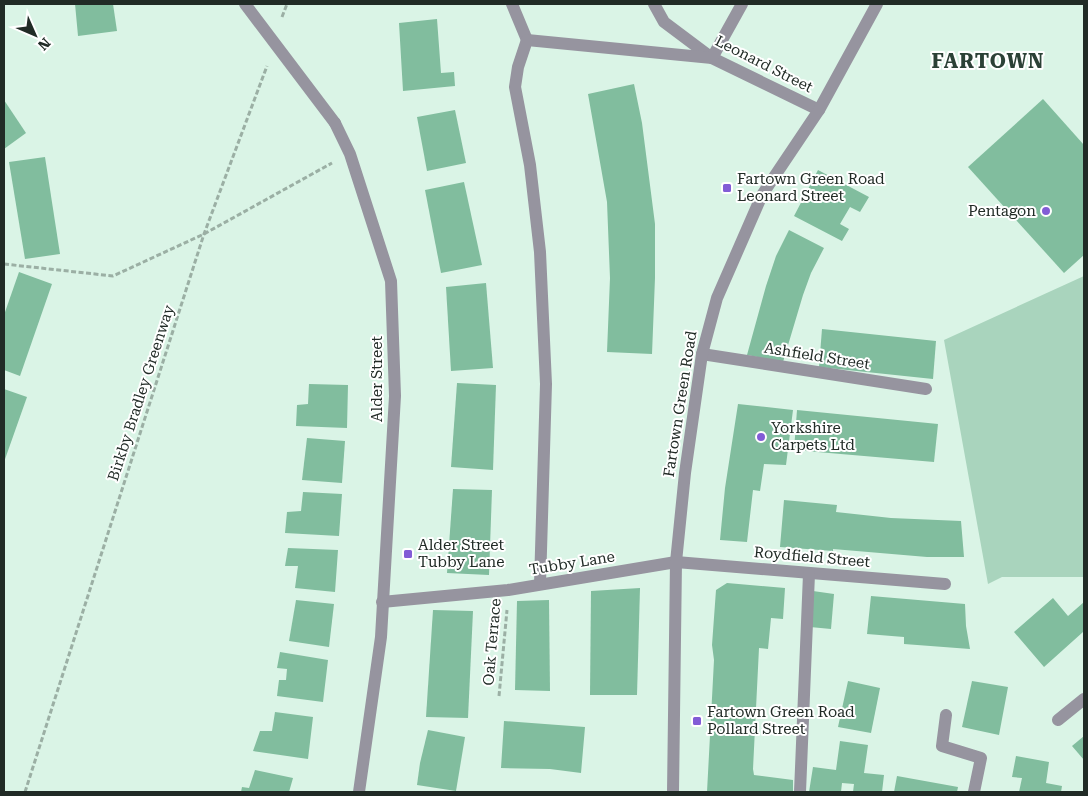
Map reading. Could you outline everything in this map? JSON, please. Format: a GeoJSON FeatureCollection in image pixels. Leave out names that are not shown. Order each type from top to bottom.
{"type":"FeatureCollection","features":[{"type":"Feature","properties":{"kind":"street","name":"Alder Street"},"geometry":{"type":"LineString","coordinates":[[245,4],[335,123],[350,154],[391,281],[395,396],[381,637],[359,792]]}},
{"type":"Feature","properties":{"kind":"street"},"geometry":{"type":"LineString","coordinates":[[512,4],[527,40],[518,66],[515,87],[530,166],[540,252],[546,384],[540,584]]}},
{"type":"Feature","properties":{"kind":"street","name":"Leonard Street"},"geometry":{"type":"LineString","coordinates":[[654,4],[664,22],[712,58],[820,110]]}},
{"type":"Feature","properties":{"kind":"street"},"geometry":{"type":"LineString","coordinates":[[527,40],[712,58],[742,4]]}},
{"type":"Feature","properties":{"kind":"street","name":"Fartown Green Road"},"geometry":{"type":"LineString","coordinates":[[673,792],[676,562],[685,473],[702,354],[717,298],[762,195],[820,110],[877,4]]}},
{"type":"Feature","properties":{"kind":"street","name":"Ashfield Street"},"geometry":{"type":"LineString","coordinates":[[702,354],[926,390]]}},
{"type":"Feature","properties":{"kind":"street","name":"Tubby Lane"},"geometry":{"type":"LineString","coordinates":[[382,602],[508,590],[676,562]]}},
{"type":"Feature","properties":{"kind":"street","name":"Roydfield Street"},"geometry":{"type":"LineString","coordinates":[[676,562],[945,584]]}},
{"type":"Feature","properties":{"kind":"street"},"geometry":{"type":"LineString","coordinates":[[800,792],[809,574]]}},
{"type":"Feature","properties":{"kind":"street"},"geometry":{"type":"LineString","coordinates":[[1058,720],[1084,699]]}},
{"type":"Feature","properties":{"kind":"street"},"geometry":{"type":"LineString","coordinates":[[946,715],[942,746],[980,758],[974,792]]}},
{"type":"Feature","properties":{"kind":"path"},"geometry":{"type":"LineString","coordinates":[[280,23],[287,4]]}},
{"type":"Feature","properties":{"kind":"path","name":"Birkby Bradley Greenway"},"geometry":{"type":"LineString","coordinates":[[25,792],[204,234],[269,58]]}},
{"type":"Feature","properties":{"kind":"path"},"geometry":{"type":"LineString","coordinates":[[4,264],[113,276],[204,234],[350,154]]}},
{"type":"Feature","properties":{"kind":"path","name":"Oak Terrace"},"geometry":{"type":"LineString","coordinates":[[499,696],[508,590]]}},
{"type":"Feature","properties":{"kind":"green space"},"geometry":{"type":"Polygon","coordinates":[[[1084,276],[1084,577],[1002,577],[988,584],[944,340],[1084,276]]]}},
{"type":"Feature","properties":{"kind":"building"},"geometry":{"type":"Polygon","coordinates":[[[75,4],[113,4],[117,31],[78,36],[75,4]]]}},
{"type":"Feature","properties":{"kind":"building"},"geometry":{"type":"Polygon","coordinates":[[[437,19],[441,73],[454,72],[455,86],[403,91],[399,23],[437,19]]]}},
{"type":"Feature","properties":{"kind":"building"},"geometry":{"type":"Polygon","coordinates":[[[634,84],[642,123],[655,224],[652,354],[607,352],[610,278],[607,202],[588,94],[634,84]]]}},
{"type":"Feature","properties":{"kind":"building","name":"Pentagon"},"geometry":{"type":"Polygon","coordinates":[[[1043,99],[1084,145],[1084,255],[1064,273],[968,167],[1043,99]]]}},
{"type":"Feature","properties":{"kind":"building"},"geometry":{"type":"Polygon","coordinates":[[[4,100],[26,133],[4,149],[4,100]]]}},
{"type":"Feature","properties":{"kind":"building"},"geometry":{"type":"Polygon","coordinates":[[[455,110],[466,163],[427,171],[417,117],[455,110]]]}},
{"type":"Feature","properties":{"kind":"building"},"geometry":{"type":"Polygon","coordinates":[[[45,157],[60,254],[25,259],[9,162],[45,157]]]}},
{"type":"Feature","properties":{"kind":"building"},"geometry":{"type":"Polygon","coordinates":[[[818,170],[869,197],[860,212],[850,207],[840,224],[849,229],[842,241],[794,216],[818,170]]]}},
{"type":"Feature","properties":{"kind":"building"},"geometry":{"type":"Polygon","coordinates":[[[464,182],[482,265],[441,273],[425,190],[464,182]]]}},
{"type":"Feature","properties":{"kind":"building"},"geometry":{"type":"Polygon","coordinates":[[[789,230],[824,248],[811,273],[803,295],[783,362],[747,355],[776,256],[789,230]]]}},
{"type":"Feature","properties":{"kind":"building"},"geometry":{"type":"Polygon","coordinates":[[[19,272],[52,284],[20,376],[4,370],[4,315],[19,272]]]}},
{"type":"Feature","properties":{"kind":"building"},"geometry":{"type":"Polygon","coordinates":[[[486,283],[493,368],[451,371],[446,287],[486,283]]]}},
{"type":"Feature","properties":{"kind":"building"},"geometry":{"type":"Polygon","coordinates":[[[822,329],[936,341],[933,379],[819,367],[822,329]]]}},
{"type":"Feature","properties":{"kind":"building"},"geometry":{"type":"Polygon","coordinates":[[[457,383],[496,385],[493,470],[451,467],[457,383]]]}},
{"type":"Feature","properties":{"kind":"building"},"geometry":{"type":"Polygon","coordinates":[[[309,384],[348,385],[347,428],[296,426],[297,405],[308,404],[309,384]]]}},
{"type":"Feature","properties":{"kind":"building"},"geometry":{"type":"Polygon","coordinates":[[[4,389],[27,397],[4,462],[4,389]]]}},
{"type":"Feature","properties":{"kind":"building","name":"Yorkshire Carpets Ltd"},"geometry":{"type":"Polygon","coordinates":[[[738,404],[793,410],[786,465],[764,464],[760,491],[753,490],[747,542],[720,540],[725,488],[738,404]]]}},
{"type":"Feature","properties":{"kind":"building"},"geometry":{"type":"Polygon","coordinates":[[[797,410],[938,424],[934,462],[794,450],[797,410]]]}},
{"type":"Feature","properties":{"kind":"building"},"geometry":{"type":"Polygon","coordinates":[[[307,438],[345,441],[342,483],[302,480],[307,438]]]}},
{"type":"Feature","properties":{"kind":"building"},"geometry":{"type":"Polygon","coordinates":[[[453,489],[492,490],[489,575],[447,573],[453,489]]]}},
{"type":"Feature","properties":{"kind":"building"},"geometry":{"type":"Polygon","coordinates":[[[303,492],[342,494],[339,536],[285,533],[287,512],[301,511],[303,492]]]}},
{"type":"Feature","properties":{"kind":"building"},"geometry":{"type":"Polygon","coordinates":[[[784,500],[837,505],[836,512],[891,518],[961,521],[964,557],[927,557],[833,549],[833,551],[780,547],[784,500]]]}},
{"type":"Feature","properties":{"kind":"building"},"geometry":{"type":"Polygon","coordinates":[[[288,548],[338,550],[335,592],[295,588],[298,566],[285,566],[288,548]]]}},
{"type":"Feature","properties":{"kind":"building"},"geometry":{"type":"Polygon","coordinates":[[[727,583],[785,588],[783,619],[771,618],[768,649],[759,648],[753,769],[754,775],[793,780],[793,792],[707,792],[714,660],[712,645],[716,590],[727,583]]]}},
{"type":"Feature","properties":{"kind":"building"},"geometry":{"type":"Polygon","coordinates":[[[640,588],[637,695],[590,695],[591,591],[640,588]]]}},
{"type":"Feature","properties":{"kind":"building"},"geometry":{"type":"Polygon","coordinates":[[[813,591],[834,594],[831,629],[810,627],[813,591]]]}},
{"type":"Feature","properties":{"kind":"building"},"geometry":{"type":"Polygon","coordinates":[[[871,596],[965,604],[970,649],[904,644],[904,637],[867,634],[871,596]]]}},
{"type":"Feature","properties":{"kind":"building"},"geometry":{"type":"Polygon","coordinates":[[[1053,598],[1068,616],[1084,602],[1084,634],[1083,632],[1044,667],[1014,632],[1053,598]]]}},
{"type":"Feature","properties":{"kind":"building"},"geometry":{"type":"Polygon","coordinates":[[[296,600],[334,604],[329,647],[289,641],[296,600]]]}},
{"type":"Feature","properties":{"kind":"building"},"geometry":{"type":"Polygon","coordinates":[[[549,600],[550,691],[515,690],[517,601],[549,600]]]}},
{"type":"Feature","properties":{"kind":"building"},"geometry":{"type":"Polygon","coordinates":[[[433,610],[473,611],[468,718],[426,717],[433,610]]]}},
{"type":"Feature","properties":{"kind":"building"},"geometry":{"type":"Polygon","coordinates":[[[280,652],[328,660],[323,702],[277,696],[279,680],[286,680],[287,669],[277,668],[280,652]]]}},
{"type":"Feature","properties":{"kind":"building"},"geometry":{"type":"Polygon","coordinates":[[[848,681],[880,688],[871,733],[838,727],[848,681]]]}},
{"type":"Feature","properties":{"kind":"building"},"geometry":{"type":"Polygon","coordinates":[[[972,681],[1008,687],[999,735],[962,727],[972,681]]]}},
{"type":"Feature","properties":{"kind":"building"},"geometry":{"type":"Polygon","coordinates":[[[275,712],[313,717],[308,759],[253,751],[260,731],[272,731],[275,712]]]}},
{"type":"Feature","properties":{"kind":"building"},"geometry":{"type":"Polygon","coordinates":[[[504,721],[585,727],[581,773],[550,769],[501,768],[504,721]]]}},
{"type":"Feature","properties":{"kind":"building"},"geometry":{"type":"Polygon","coordinates":[[[428,730],[465,737],[456,791],[417,785],[428,730]]]}},
{"type":"Feature","properties":{"kind":"building"},"geometry":{"type":"Polygon","coordinates":[[[1084,736],[1084,760],[1072,746],[1084,736]]]}},
{"type":"Feature","properties":{"kind":"building"},"geometry":{"type":"Polygon","coordinates":[[[840,741],[868,745],[864,773],[884,775],[882,792],[853,792],[854,784],[842,783],[841,792],[809,792],[813,767],[836,770],[840,741]]]}},
{"type":"Feature","properties":{"kind":"building"},"geometry":{"type":"Polygon","coordinates":[[[1016,756],[1049,762],[1046,783],[1062,786],[1061,792],[1019,792],[1022,778],[1012,777],[1016,756]]]}},
{"type":"Feature","properties":{"kind":"building"},"geometry":{"type":"Polygon","coordinates":[[[255,770],[293,778],[289,792],[241,792],[242,787],[249,788],[255,770]]]}},
{"type":"Feature","properties":{"kind":"building"},"geometry":{"type":"Polygon","coordinates":[[[897,776],[958,787],[957,792],[894,792],[897,776]]]}},
{"type":"Feature","properties":{"kind":"place","name":"Fartown Green Road Leonard Street"},"geometry":{"type":"Point","coordinates":[727,188]}},
{"type":"Feature","properties":{"kind":"place","name":"Pentagon"},"geometry":{"type":"Point","coordinates":[1046,211]}},
{"type":"Feature","properties":{"kind":"place","name":"Yorkshire Carpets Ltd"},"geometry":{"type":"Point","coordinates":[761,437]}},
{"type":"Feature","properties":{"kind":"place","name":"Alder Street Tubby Lane"},"geometry":{"type":"Point","coordinates":[408,554]}},
{"type":"Feature","properties":{"kind":"place","name":"Fartown Green Road Pollard Street"},"geometry":{"type":"Point","coordinates":[697,721]}},
{"type":"Feature","properties":{"kind":"district","name":"FARTOWN"},"geometry":{"type":"Point","coordinates":[988,61]}}]}
